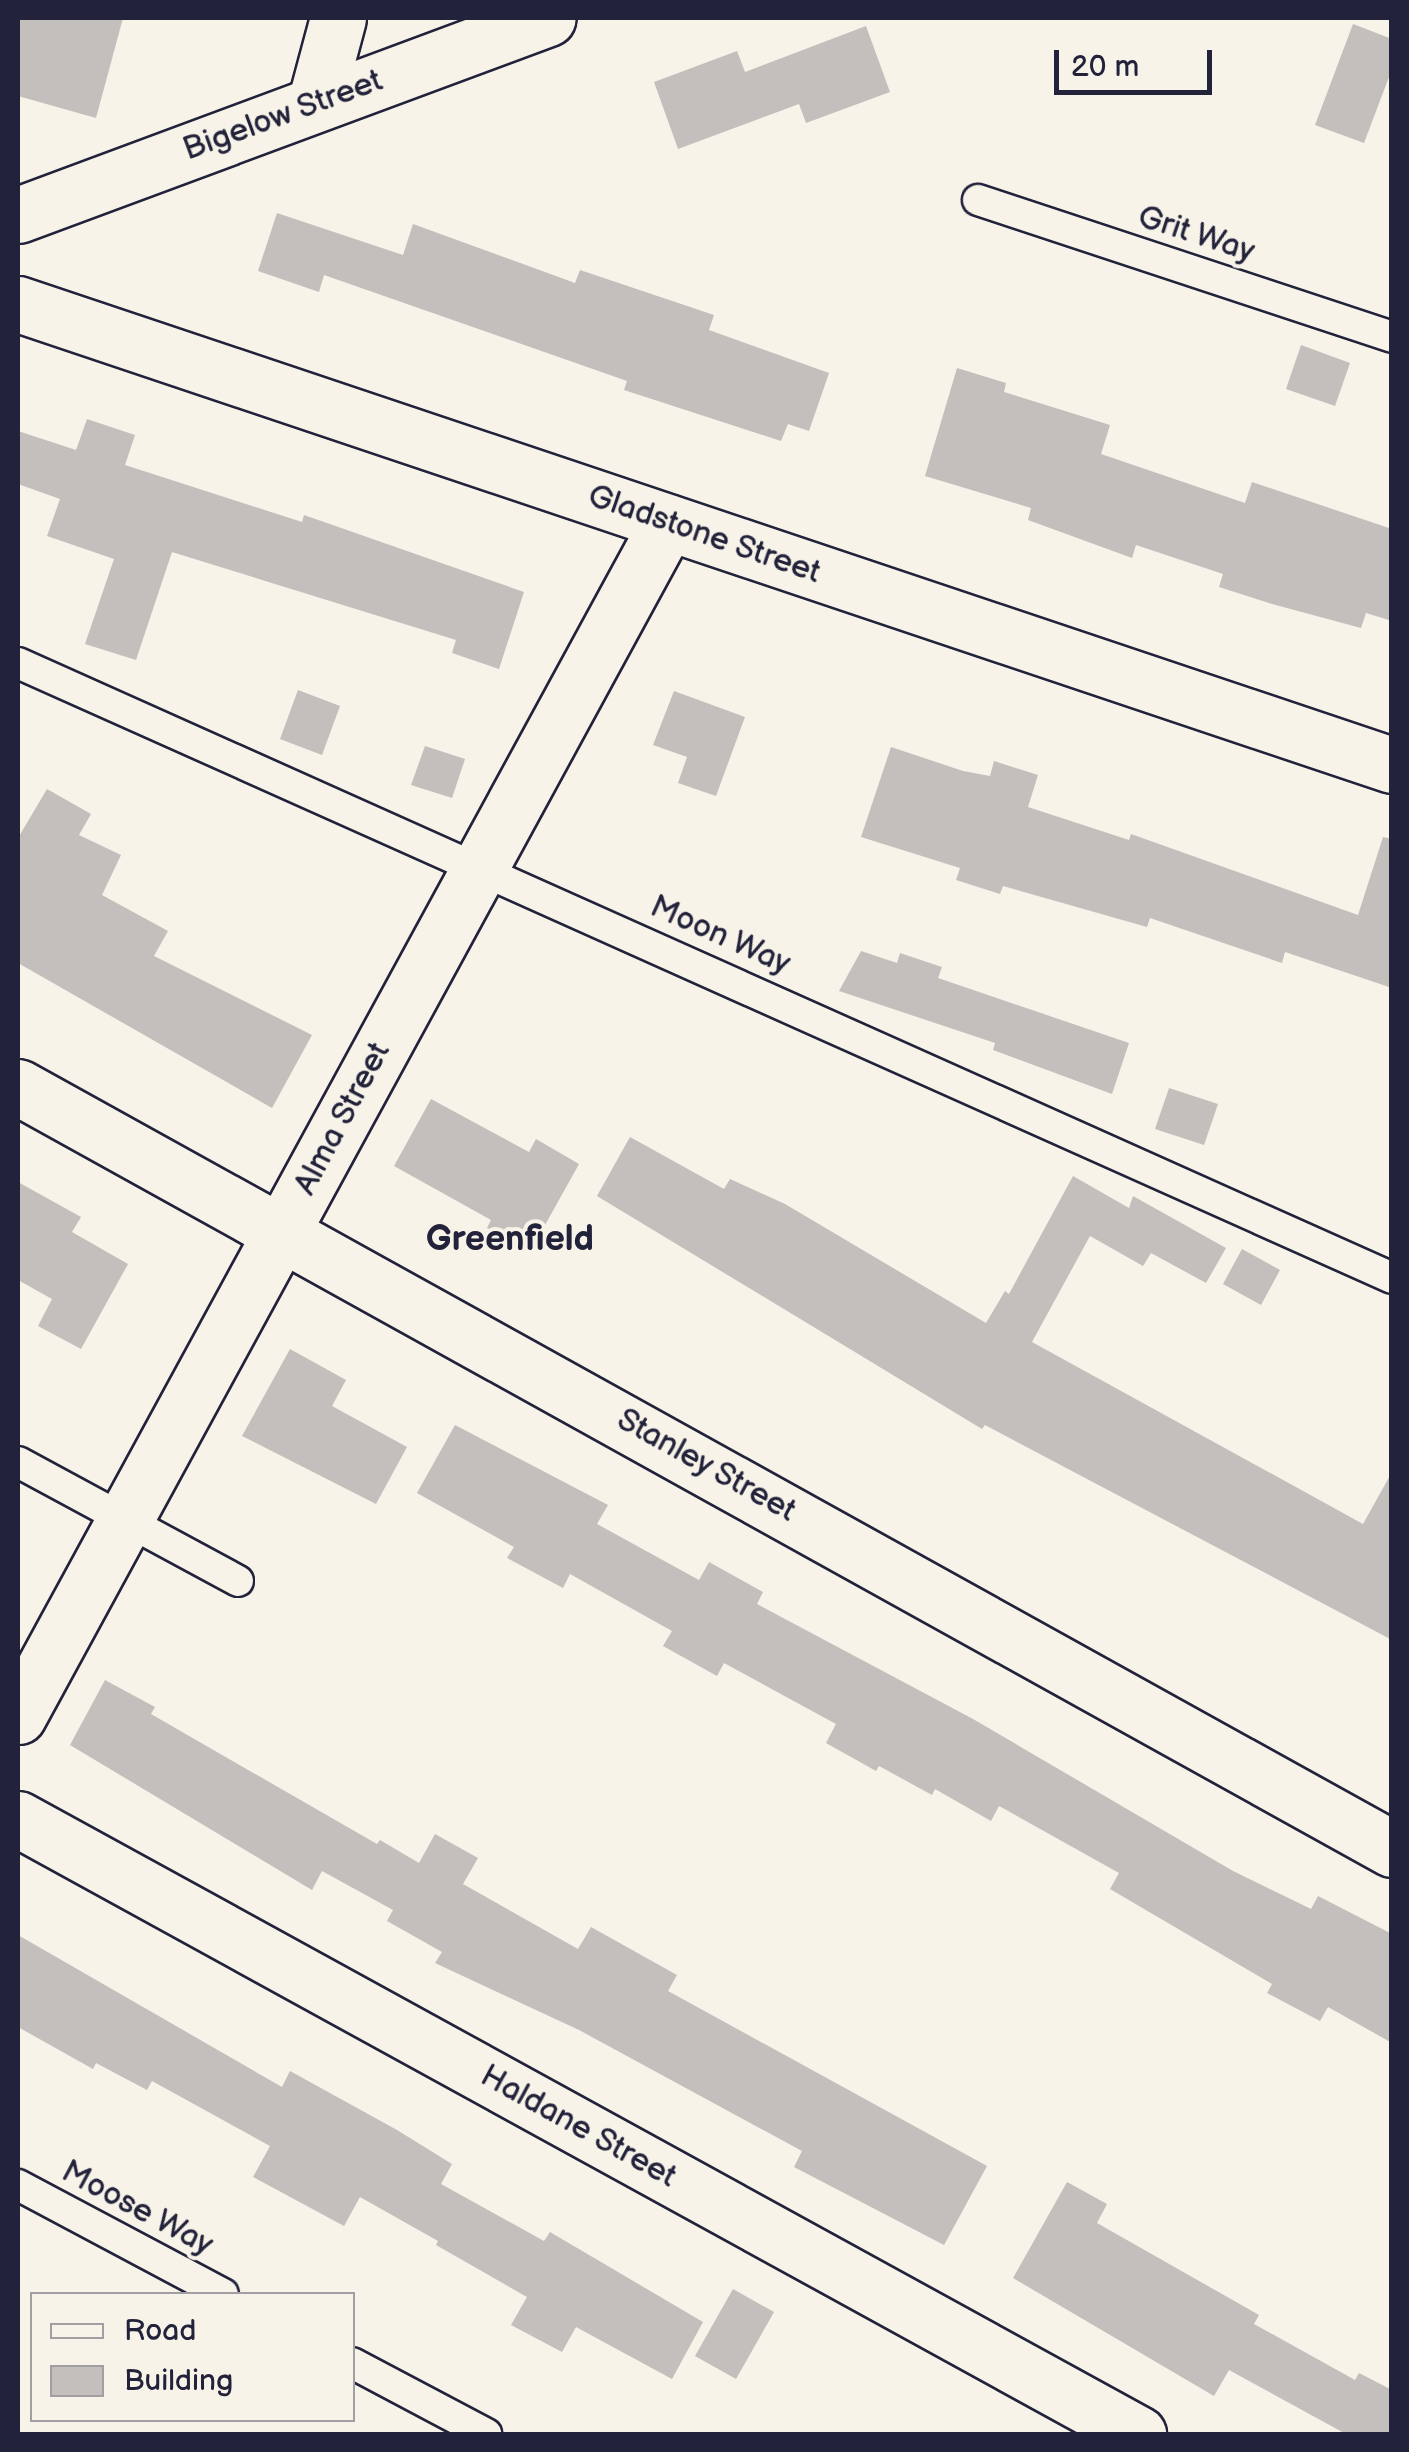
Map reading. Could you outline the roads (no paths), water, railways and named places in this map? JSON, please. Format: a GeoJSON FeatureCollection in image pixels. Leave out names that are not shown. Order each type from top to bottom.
{"type":"FeatureCollection","features":[{"type":"Feature","properties":{"kind":"street"},"geometry":{"type":"LineString","coordinates":[[315,104],[338,18]]}},
{"type":"Feature","properties":{"kind":"street","name":"Bigelow Street"},"geometry":{"type":"LineString","coordinates":[[18,215],[548,18]]}},
{"type":"Feature","properties":{"kind":"street","name":"Gladstone Street"},"geometry":{"type":"LineString","coordinates":[[18,304],[1392,765]]}},
{"type":"Feature","properties":{"kind":"street","name":"Alma Street"},"geometry":{"type":"LineString","coordinates":[[18,1716],[120,1519],[284,1233],[476,864],[668,522]]}},
{"type":"Feature","properties":{"kind":"street","name":"Stanley Street"},"geometry":{"type":"LineString","coordinates":[[18,1087],[1392,1849]]}},
{"type":"Feature","properties":{"kind":"street","name":"Haldane Street"},"geometry":{"type":"LineString","coordinates":[[18,1819],[1138,2434]]}},
{"type":"Feature","properties":{"kind":"lane","name":"Grit Way"},"geometry":{"type":"LineString","coordinates":[[978,200],[1392,337]]}},
{"type":"Feature","properties":{"kind":"lane","name":"Moon Way"},"geometry":{"type":"LineString","coordinates":[[18,662],[476,864],[1392,1278]]}},
{"type":"Feature","properties":{"kind":"lane"},"geometry":{"type":"LineString","coordinates":[[18,1462],[238,1581]]}},
{"type":"Feature","properties":{"kind":"lane","name":"Moose Way"},"geometry":{"type":"LineString","coordinates":[[18,2185],[219,2292]]}},
{"type":"Feature","properties":{"kind":"lane"},"geometry":{"type":"LineString","coordinates":[[355,2365],[486,2434]]}},
{"type":"Feature","properties":{"kind":"district","name":"Greenfield"},"geometry":{"type":"Point","coordinates":[510,1240]}}]}
